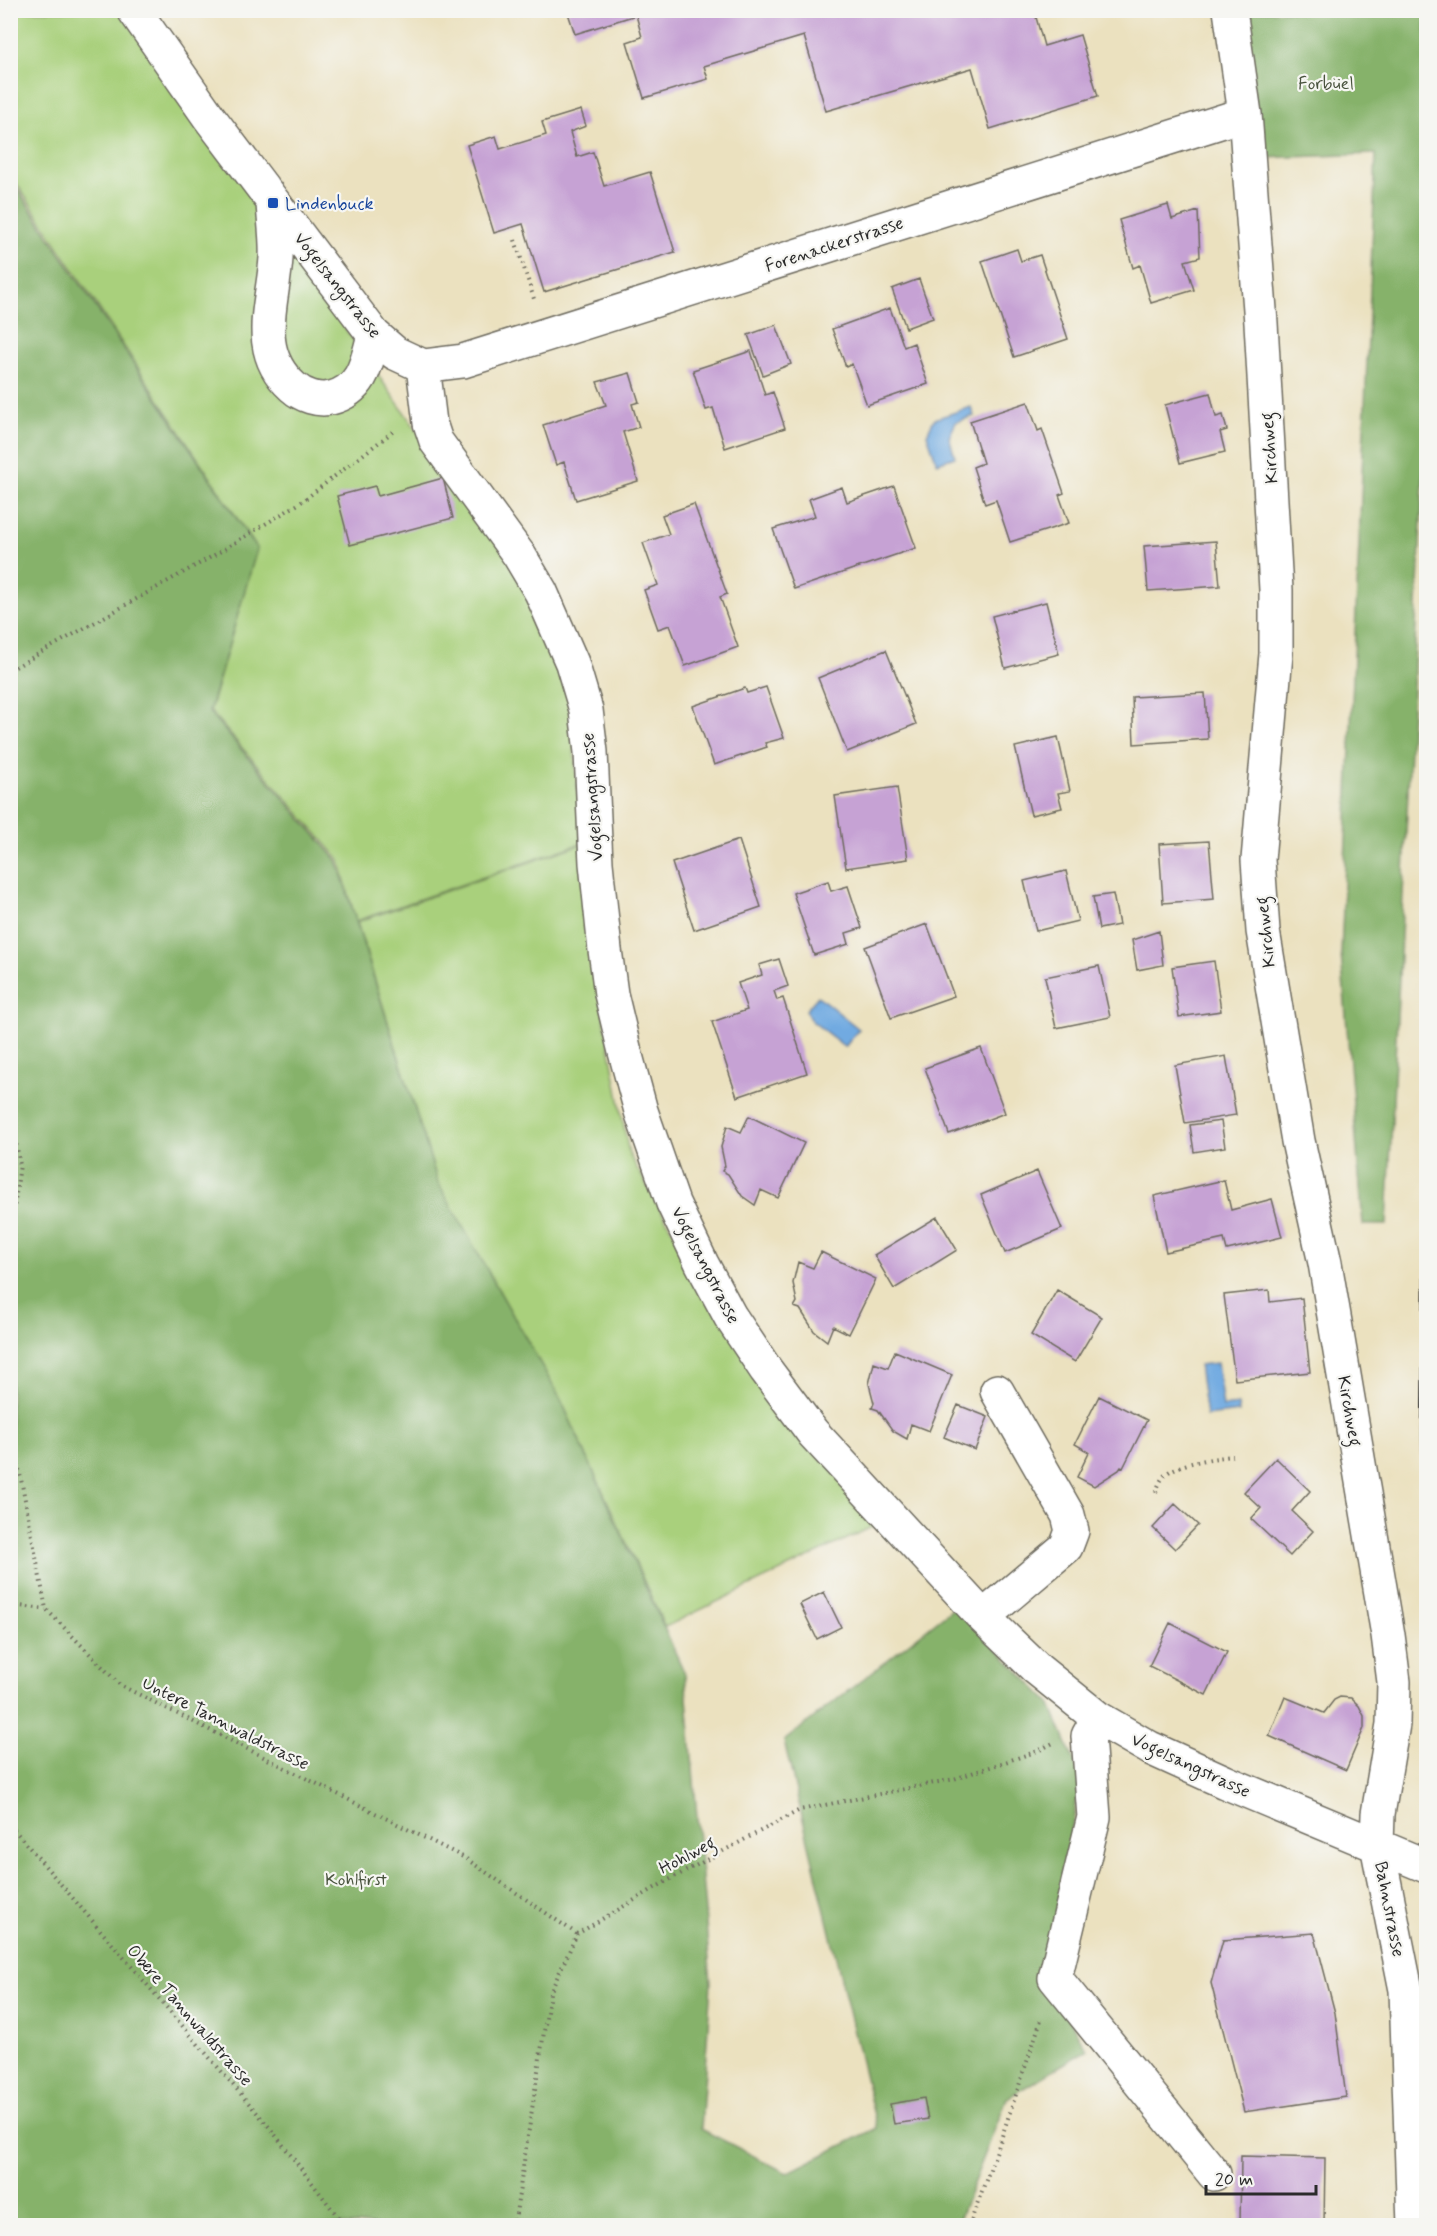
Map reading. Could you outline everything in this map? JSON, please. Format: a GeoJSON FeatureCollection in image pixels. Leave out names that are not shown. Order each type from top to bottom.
{"type":"FeatureCollection","features":[{"type":"Feature","properties":{"kind":"street","name":"Vogelsangstrasse"},"geometry":{"type":"LineString","coordinates":[[134,10],[209,117],[374,335],[395,353],[423,366],[427,406],[436,441],[519,555],[541,592],[572,663],[586,710],[591,752],[596,862],[611,994],[641,1111],[678,1213],[702,1264],[730,1316],[766,1370],[813,1433],[983,1617],[1037,1669],[1098,1718],[1150,1748],[1225,1782],[1426,1866]]}},
{"type":"Feature","properties":{"kind":"street","name":"Kirchweg"},"geometry":{"type":"LineString","coordinates":[[1230,10],[1245,114],[1262,346],[1276,590],[1275,665],[1258,860],[1265,948],[1298,1141],[1325,1263],[1394,1682],[1393,1724],[1378,1814],[1377,1845]]}},
{"type":"Feature","properties":{"kind":"street","name":"Forenackerstrasse"},"geometry":{"type":"LineString","coordinates":[[423,366],[463,361],[1245,114]]}},
{"type":"Feature","properties":{"kind":"street"},"geometry":{"type":"LineString","coordinates":[[273,203],[276,257],[268,334],[269,353],[287,382],[299,392],[313,398],[329,399],[344,394],[356,385],[364,372],[374,335]]}},
{"type":"Feature","properties":{"kind":"street"},"geometry":{"type":"LineString","coordinates":[[983,1617],[1066,1547],[1072,1531],[1068,1515],[997,1391]]}},
{"type":"Feature","properties":{"kind":"street"},"geometry":{"type":"LineString","coordinates":[[1098,1718],[1088,1736],[1094,1817],[1055,1978],[1214,2174]]}},
{"type":"Feature","properties":{"kind":"street","name":"Bahnstrasse"},"geometry":{"type":"LineString","coordinates":[[1377,1845],[1406,1990],[1414,2226]]}},
{"type":"Feature","properties":{"kind":"path"},"geometry":{"type":"LineString","coordinates":[[514,240],[538,310]]}},
{"type":"Feature","properties":{"kind":"path"},"geometry":{"type":"LineString","coordinates":[[10,670],[211,557],[300,503],[427,406]]}},
{"type":"Feature","properties":{"kind":"path"},"geometry":{"type":"LineString","coordinates":[[10,1109],[20,1165],[10,1238]]}},
{"type":"Feature","properties":{"kind":"path"},"geometry":{"type":"LineString","coordinates":[[10,1422],[46,1609],[10,1605]]}},
{"type":"Feature","properties":{"kind":"path"},"geometry":{"type":"LineString","coordinates":[[1156,1492],[1163,1477],[1173,1470],[1208,1458],[1233,1456]]}},
{"type":"Feature","properties":{"kind":"path","name":"Untere Tannwaldstrasse"},"geometry":{"type":"LineString","coordinates":[[46,1609],[120,1685],[465,1858],[577,1934]]}},
{"type":"Feature","properties":{"kind":"path","name":"Hohlweg"},"geometry":{"type":"LineString","coordinates":[[577,1934],[665,1882],[800,1810],[954,1779],[1038,1751],[1098,1718]]}},
{"type":"Feature","properties":{"kind":"path","name":"Obere Tannwaldstrasse"},"geometry":{"type":"LineString","coordinates":[[10,1825],[270,2128],[345,2226]]}},
{"type":"Feature","properties":{"kind":"path"},"geometry":{"type":"LineString","coordinates":[[514,2226],[550,1993],[577,1934]]}},
{"type":"Feature","properties":{"kind":"path"},"geometry":{"type":"LineString","coordinates":[[969,2226],[999,2145],[1055,1978]]}},
{"type":"Feature","properties":{"kind":"green space"},"geometry":{"type":"Polygon","coordinates":[[[10,11],[121,11],[517,572],[570,701],[582,843],[356,921],[339,859],[210,711],[257,548],[11,175],[10,11]]]}},
{"type":"Feature","properties":{"kind":"green space","name":"Forbüel"},"geometry":{"type":"Polygon","coordinates":[[[1242,11],[1426,11],[1426,420],[1387,1225],[1363,1225],[1341,954],[1376,154],[1262,158],[1242,11]]]}},
{"type":"Feature","properties":{"kind":"green space","name":"Kohlfirst"},"geometry":{"type":"Polygon","coordinates":[[[10,178],[257,549],[209,712],[337,860],[438,1183],[561,1400],[685,1674],[711,1983],[701,2129],[787,2173],[877,2128],[784,1741],[955,1607],[1050,1703],[1081,1778],[1045,1977],[1087,2050],[1007,2098],[957,2225],[11,2225],[10,178]]]}},
{"type":"Feature","properties":{"kind":"green space"},"geometry":{"type":"Polygon","coordinates":[[[582,844],[584,910],[629,1154],[757,1380],[878,1524],[665,1627],[561,1400],[438,1183],[357,922],[582,844]]]}},
{"type":"Feature","properties":{"kind":"water"},"geometry":{"type":"Polygon","coordinates":[[[971,407],[974,416],[956,422],[949,437],[955,457],[937,463],[927,434],[934,419],[971,407]]]}},
{"type":"Feature","properties":{"kind":"water"},"geometry":{"type":"Polygon","coordinates":[[[818,996],[859,1029],[845,1047],[812,1021],[806,1010],[818,996]]]}},
{"type":"Feature","properties":{"kind":"water"},"geometry":{"type":"Polygon","coordinates":[[[1217,1363],[1223,1407],[1238,1405],[1239,1412],[1206,1416],[1199,1365],[1217,1363]]]}},
{"type":"Feature","properties":{"kind":"building"},"geometry":{"type":"Polygon","coordinates":[[[567,10],[879,10],[880,13],[889,10],[1034,10],[1044,46],[1080,35],[1098,96],[990,129],[972,68],[826,111],[804,36],[704,66],[708,79],[644,98],[627,42],[642,37],[636,15],[575,34],[567,10]]]}},
{"type":"Feature","properties":{"kind":"building"},"geometry":{"type":"Polygon","coordinates":[[[581,110],[586,126],[570,132],[577,157],[593,152],[604,186],[650,172],[675,252],[544,292],[523,224],[494,233],[467,145],[496,136],[500,149],[546,135],[542,122],[581,110]]]}},
{"type":"Feature","properties":{"kind":"building"},"geometry":{"type":"Polygon","coordinates":[[[1168,205],[1172,219],[1198,211],[1200,257],[1185,261],[1194,290],[1151,303],[1140,265],[1133,268],[1119,220],[1168,205]]]}},
{"type":"Feature","properties":{"kind":"building"},"geometry":{"type":"Polygon","coordinates":[[[1017,249],[1021,261],[1040,255],[1068,339],[1014,357],[982,261],[1017,249]]]}},
{"type":"Feature","properties":{"kind":"building"},"geometry":{"type":"Polygon","coordinates":[[[919,279],[933,318],[906,328],[892,289],[919,279]]]}},
{"type":"Feature","properties":{"kind":"building"},"geometry":{"type":"Polygon","coordinates":[[[890,308],[904,347],[914,343],[928,384],[867,405],[852,364],[846,367],[832,329],[890,308]]]}},
{"type":"Feature","properties":{"kind":"building"},"geometry":{"type":"Polygon","coordinates":[[[776,325],[791,364],[763,375],[748,335],[776,325]]]}},
{"type":"Feature","properties":{"kind":"building"},"geometry":{"type":"Polygon","coordinates":[[[751,351],[765,395],[773,392],[785,428],[725,448],[713,408],[706,410],[693,370],[751,351]]]}},
{"type":"Feature","properties":{"kind":"building"},"geometry":{"type":"Polygon","coordinates":[[[630,373],[639,402],[632,404],[639,427],[623,432],[638,481],[576,500],[564,462],[556,465],[543,425],[606,405],[597,382],[630,373]]]}},
{"type":"Feature","properties":{"kind":"building"},"geometry":{"type":"Polygon","coordinates":[[[1210,393],[1216,417],[1223,415],[1227,430],[1220,432],[1225,452],[1180,463],[1165,405],[1210,393]]]}},
{"type":"Feature","properties":{"kind":"building"},"geometry":{"type":"Polygon","coordinates":[[[1028,402],[1038,431],[1042,429],[1064,493],[1059,495],[1069,523],[1010,542],[996,500],[985,504],[973,467],[983,463],[970,421],[1028,402]]]}},
{"type":"Feature","properties":{"kind":"building"},"geometry":{"type":"Polygon","coordinates":[[[443,478],[453,518],[350,545],[337,496],[375,486],[378,496],[443,478]]]}},
{"type":"Feature","properties":{"kind":"building"},"geometry":{"type":"Polygon","coordinates":[[[894,486],[916,548],[794,589],[773,529],[815,516],[809,499],[842,487],[847,502],[894,486]]]}},
{"type":"Feature","properties":{"kind":"building"},"geometry":{"type":"Polygon","coordinates":[[[694,504],[727,594],[720,597],[738,647],[685,666],[670,625],[658,629],[644,590],[658,585],[643,543],[669,534],[662,515],[694,504]]]}},
{"type":"Feature","properties":{"kind":"building"},"geometry":{"type":"Polygon","coordinates":[[[1216,541],[1220,586],[1148,591],[1144,546],[1216,541]]]}},
{"type":"Feature","properties":{"kind":"building"},"geometry":{"type":"Polygon","coordinates":[[[1046,602],[1059,654],[1005,668],[992,616],[1046,602]]]}},
{"type":"Feature","properties":{"kind":"building"},"geometry":{"type":"Polygon","coordinates":[[[886,650],[916,724],[847,752],[818,678],[886,650]]]}},
{"type":"Feature","properties":{"kind":"building"},"geometry":{"type":"Polygon","coordinates":[[[766,687],[784,738],[765,743],[767,747],[714,765],[693,706],[745,688],[747,693],[766,687]]]}},
{"type":"Feature","properties":{"kind":"building"},"geometry":{"type":"Polygon","coordinates":[[[1205,693],[1208,739],[1134,744],[1132,697],[1205,693]]]}},
{"type":"Feature","properties":{"kind":"building"},"geometry":{"type":"Polygon","coordinates":[[[1058,737],[1070,791],[1058,793],[1062,808],[1031,815],[1015,747],[1058,737]]]}},
{"type":"Feature","properties":{"kind":"building"},"geometry":{"type":"Polygon","coordinates":[[[897,787],[908,859],[846,868],[835,796],[897,787]]]}},
{"type":"Feature","properties":{"kind":"building"},"geometry":{"type":"Polygon","coordinates":[[[739,840],[761,907],[694,930],[672,863],[739,840]]]}},
{"type":"Feature","properties":{"kind":"building"},"geometry":{"type":"Polygon","coordinates":[[[1209,841],[1214,899],[1163,903],[1159,844],[1209,841]]]}},
{"type":"Feature","properties":{"kind":"building"},"geometry":{"type":"Polygon","coordinates":[[[1066,871],[1078,921],[1036,931],[1024,881],[1066,871]]]}},
{"type":"Feature","properties":{"kind":"building"},"geometry":{"type":"Polygon","coordinates":[[[828,881],[831,891],[848,886],[862,928],[846,933],[849,944],[814,955],[793,893],[828,881]]]}},
{"type":"Feature","properties":{"kind":"building"},"geometry":{"type":"Polygon","coordinates":[[[1113,894],[1119,925],[1099,929],[1093,897],[1113,894]]]}},
{"type":"Feature","properties":{"kind":"building"},"geometry":{"type":"Polygon","coordinates":[[[927,924],[954,996],[891,1018],[865,947],[927,924]]]}},
{"type":"Feature","properties":{"kind":"building"},"geometry":{"type":"Polygon","coordinates":[[[1159,931],[1163,965],[1137,970],[1132,940],[1159,931]]]}},
{"type":"Feature","properties":{"kind":"building"},"geometry":{"type":"Polygon","coordinates":[[[779,959],[788,986],[774,991],[777,1000],[783,998],[807,1073],[737,1097],[712,1022],[747,1010],[738,983],[762,975],[759,965],[779,959]]]}},
{"type":"Feature","properties":{"kind":"building"},"geometry":{"type":"Polygon","coordinates":[[[1214,961],[1221,1011],[1179,1017],[1172,967],[1214,961]]]}},
{"type":"Feature","properties":{"kind":"building"},"geometry":{"type":"Polygon","coordinates":[[[1099,966],[1110,1017],[1056,1028],[1045,977],[1099,966]]]}},
{"type":"Feature","properties":{"kind":"building"},"geometry":{"type":"Polygon","coordinates":[[[981,1048],[1005,1113],[949,1134],[925,1068],[981,1048]]]}},
{"type":"Feature","properties":{"kind":"building"},"geometry":{"type":"Polygon","coordinates":[[[1226,1056],[1236,1115],[1185,1123],[1175,1065],[1226,1056]]]}},
{"type":"Feature","properties":{"kind":"building"},"geometry":{"type":"Polygon","coordinates":[[[749,1116],[804,1143],[778,1198],[761,1190],[755,1205],[742,1196],[728,1174],[722,1171],[725,1166],[721,1147],[727,1126],[741,1132],[749,1116]]]}},
{"type":"Feature","properties":{"kind":"building"},"geometry":{"type":"Polygon","coordinates":[[[1221,1121],[1225,1147],[1194,1152],[1190,1125],[1221,1121]]]}},
{"type":"Feature","properties":{"kind":"building"},"geometry":{"type":"Polygon","coordinates":[[[1037,1171],[1062,1229],[1005,1253],[981,1195],[1037,1171]]]}},
{"type":"Feature","properties":{"kind":"building"},"geometry":{"type":"Polygon","coordinates":[[[1224,1180],[1231,1210],[1272,1199],[1282,1237],[1227,1250],[1224,1239],[1166,1252],[1154,1196],[1224,1180]]]}},
{"type":"Feature","properties":{"kind":"building"},"geometry":{"type":"Polygon","coordinates":[[[937,1217],[957,1250],[894,1289],[874,1255],[937,1217]]]}},
{"type":"Feature","properties":{"kind":"building"},"geometry":{"type":"Polygon","coordinates":[[[821,1252],[876,1279],[849,1334],[833,1326],[827,1341],[814,1331],[800,1309],[794,1307],[797,1302],[793,1283],[798,1262],[813,1268],[821,1252]]]}},
{"type":"Feature","properties":{"kind":"building"},"geometry":{"type":"Polygon","coordinates":[[[1057,1290],[1102,1317],[1075,1362],[1031,1335],[1057,1290]]]}},
{"type":"Feature","properties":{"kind":"building"},"geometry":{"type":"Polygon","coordinates":[[[1269,1290],[1270,1302],[1302,1298],[1310,1372],[1235,1380],[1224,1295],[1269,1290]]]}},
{"type":"Feature","properties":{"kind":"building"},"geometry":{"type":"Polygon","coordinates":[[[895,1351],[952,1375],[929,1431],[911,1424],[907,1439],[893,1431],[878,1410],[872,1408],[874,1403],[869,1384],[874,1363],[888,1368],[895,1351]]]}},
{"type":"Feature","properties":{"kind":"building"},"geometry":{"type":"Polygon","coordinates":[[[1099,1396],[1147,1420],[1123,1468],[1121,1467],[1094,1486],[1077,1477],[1089,1452],[1075,1444],[1099,1396]]]}},
{"type":"Feature","properties":{"kind":"building"},"geometry":{"type":"Polygon","coordinates":[[[958,1405],[988,1417],[975,1450],[944,1437],[958,1405]]]}},
{"type":"Feature","properties":{"kind":"building"},"geometry":{"type":"Polygon","coordinates":[[[1276,1458],[1310,1491],[1292,1511],[1313,1531],[1290,1556],[1251,1519],[1261,1508],[1244,1492],[1276,1458]]]}},
{"type":"Feature","properties":{"kind":"building"},"geometry":{"type":"Polygon","coordinates":[[[1175,1504],[1198,1525],[1175,1549],[1153,1528],[1175,1504]]]}},
{"type":"Feature","properties":{"kind":"building"},"geometry":{"type":"Polygon","coordinates":[[[824,1592],[841,1627],[817,1639],[800,1604],[824,1592]]]}},
{"type":"Feature","properties":{"kind":"building"},"geometry":{"type":"Polygon","coordinates":[[[1170,1623],[1227,1652],[1206,1695],[1149,1666],[1170,1623]]]}},
{"type":"Feature","properties":{"kind":"building"},"geometry":{"type":"Polygon","coordinates":[[[1285,1697],[1324,1713],[1334,1700],[1340,1697],[1351,1698],[1359,1706],[1364,1716],[1364,1728],[1346,1770],[1269,1736],[1285,1697]]]}},
{"type":"Feature","properties":{"kind":"building"},"geometry":{"type":"Polygon","coordinates":[[[1314,1933],[1335,2013],[1346,2097],[1244,2112],[1211,1983],[1223,1940],[1314,1933]]]}},
{"type":"Feature","properties":{"kind":"building"},"geometry":{"type":"Polygon","coordinates":[[[924,2098],[928,2119],[894,2124],[890,2104],[924,2098]]]}},
{"type":"Feature","properties":{"kind":"building"},"geometry":{"type":"Polygon","coordinates":[[[1241,2156],[1325,2158],[1324,2226],[1240,2226],[1241,2156]]]}},
{"type":"Feature","properties":{"kind":"railway"},"geometry":{"type":"LineString","coordinates":[[1426,1201],[1423,1434],[1426,1694]]}},
{"type":"Feature","properties":{"kind":"place","name":"Lindenbuck"},"geometry":{"type":"Point","coordinates":[273,203]}}]}
